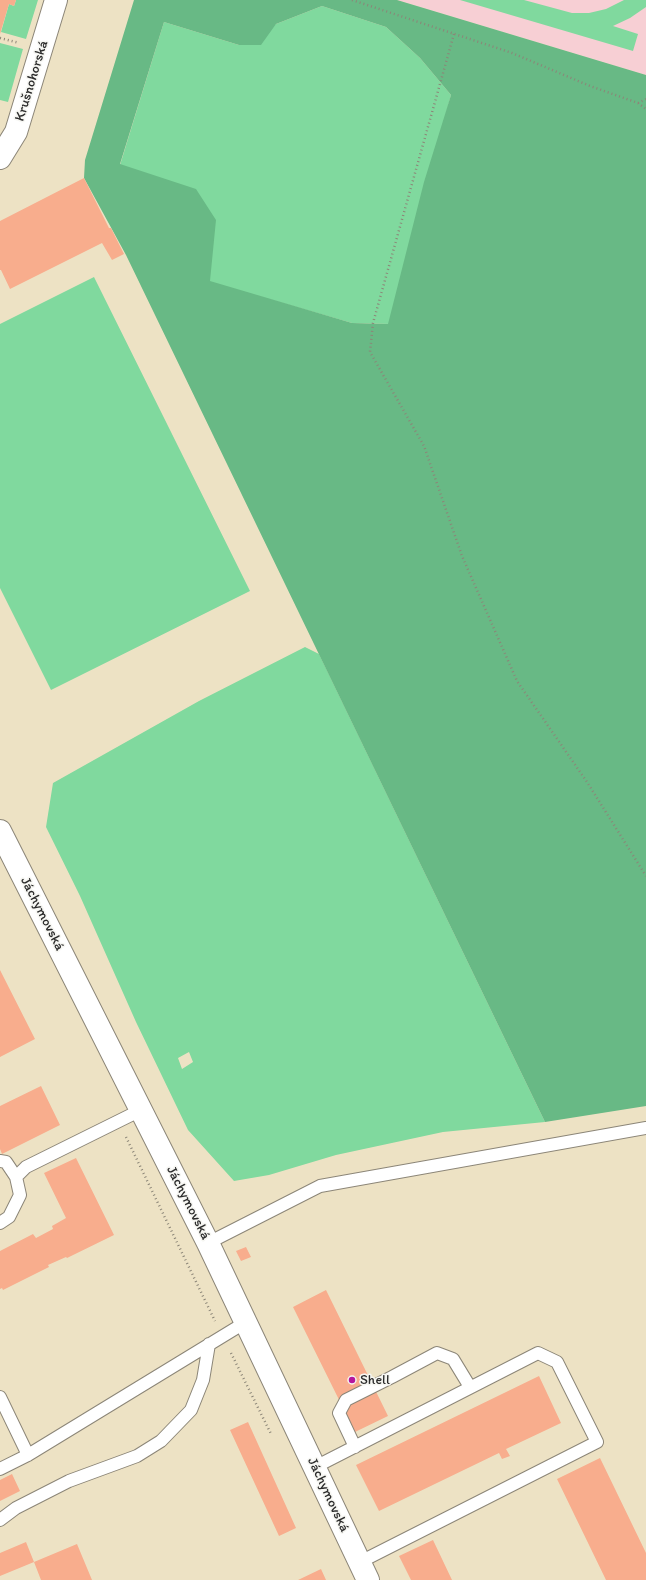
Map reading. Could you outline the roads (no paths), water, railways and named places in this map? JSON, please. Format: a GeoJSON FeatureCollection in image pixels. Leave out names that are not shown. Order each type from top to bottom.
{"type":"FeatureCollection","features":[{"type":"Feature","properties":{"kind":"street","name":"Krušnohorská"},"geometry":{"type":"LineString","coordinates":[[0,158],[16,132],[56,0]]}},
{"type":"Feature","properties":{"kind":"street","name":"Jáchymovská"},"geometry":{"type":"LineString","coordinates":[[0,831],[208,1243],[364,1571]]}},
{"type":"Feature","properties":{"kind":"lane"},"geometry":{"type":"LineString","coordinates":[[16,1177],[26,1167],[141,1110]]}},
{"type":"Feature","properties":{"kind":"lane"},"geometry":{"type":"LineString","coordinates":[[208,1243],[320,1186],[646,1128]]}},
{"type":"Feature","properties":{"kind":"lane"},"geometry":{"type":"LineString","coordinates":[[0,1161],[6,1162],[16,1177],[20,1195],[9,1218],[0,1223]]}},
{"type":"Feature","properties":{"kind":"lane"},"geometry":{"type":"LineString","coordinates":[[0,1469],[28,1455],[246,1322]]}},
{"type":"Feature","properties":{"kind":"lane"},"geometry":{"type":"LineString","coordinates":[[0,1520],[16,1508],[69,1482],[136,1456],[161,1441],[191,1410],[203,1380],[209,1344]]}},
{"type":"Feature","properties":{"kind":"lane"},"geometry":{"type":"LineString","coordinates":[[315,1467],[538,1352],[557,1362],[597,1442],[364,1571]]}},
{"type":"Feature","properties":{"kind":"lane"},"geometry":{"type":"LineString","coordinates":[[355,1447],[339,1413],[346,1400],[437,1353],[453,1358],[470,1387]]}},
{"type":"Feature","properties":{"kind":"lane"},"geometry":{"type":"LineString","coordinates":[[0,1397],[28,1455]]}},
{"type":"Feature","properties":{"kind":"place","name":"Shell"},"geometry":{"type":"Point","coordinates":[352,1380]}}]}
